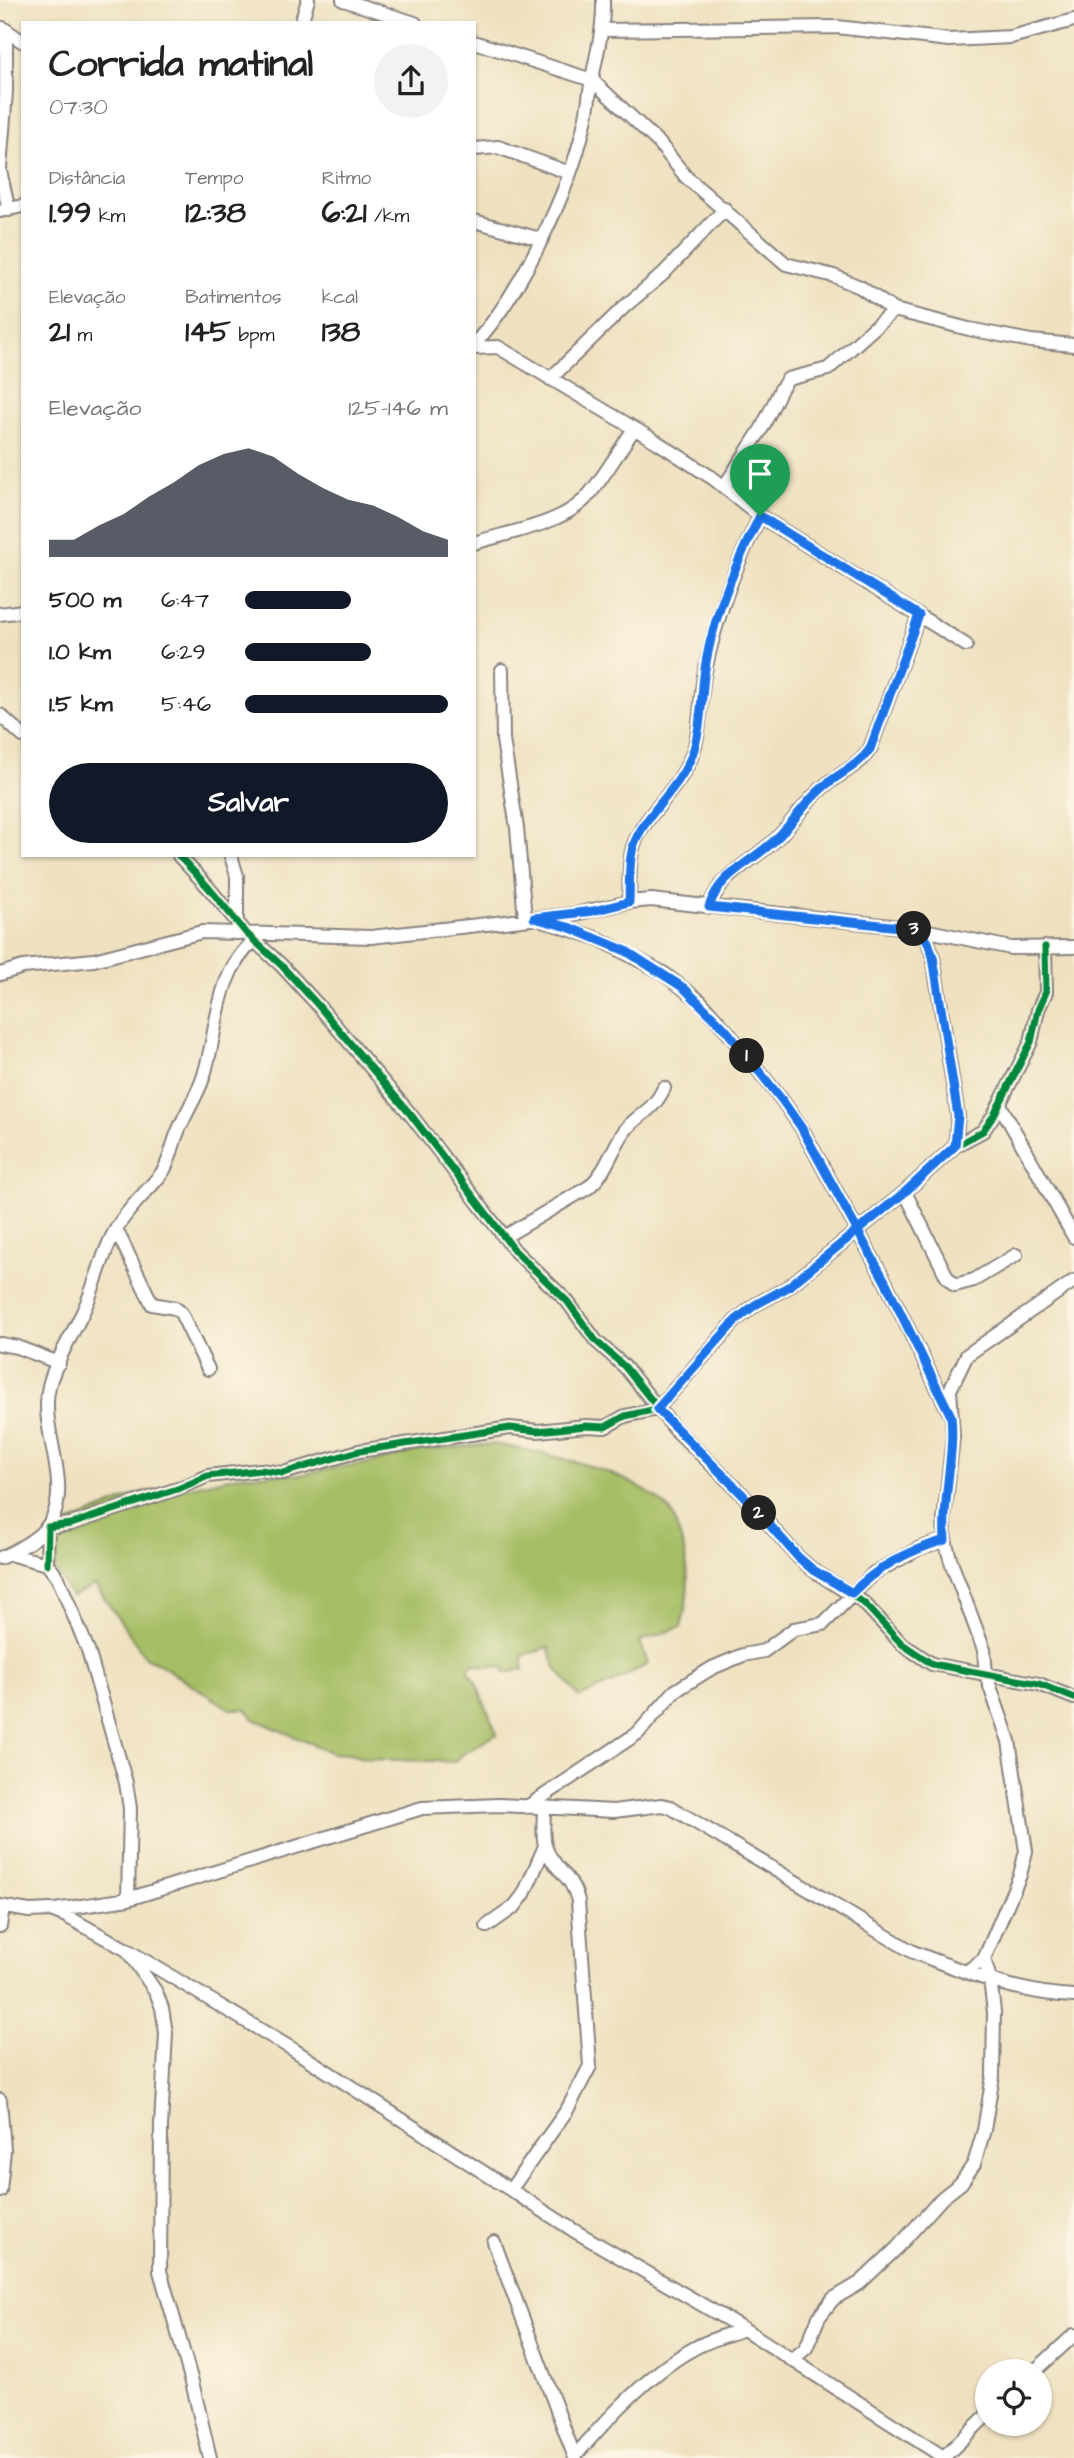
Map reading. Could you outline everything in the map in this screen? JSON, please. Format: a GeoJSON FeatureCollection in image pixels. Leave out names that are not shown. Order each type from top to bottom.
{"type":"FeatureCollection","features":[{"type":"Feature","properties":{"kind":"street"},"geometry":{"type":"LineString","coordinates":[[343,0],[409,21]]}},
{"type":"Feature","properties":{"kind":"street"},"geometry":{"type":"LineString","coordinates":[[479,337],[525,270],[570,173],[584,127],[603,30],[603,0]]}},
{"type":"Feature","properties":{"kind":"street"},"geometry":{"type":"LineString","coordinates":[[302,21],[306,3]]}},
{"type":"Feature","properties":{"kind":"street"},"geometry":{"type":"LineString","coordinates":[[603,30],[837,27],[949,40],[1011,37],[1074,20]]}},
{"type":"Feature","properties":{"kind":"street"},"geometry":{"type":"LineString","coordinates":[[3,29],[21,41]]}},
{"type":"Feature","properties":{"kind":"street"},"geometry":{"type":"LineString","coordinates":[[3,29],[6,92],[0,169],[4,210]]}},
{"type":"Feature","properties":{"kind":"street"},"geometry":{"type":"LineString","coordinates":[[476,43],[592,80],[659,143],[686,177],[786,264],[834,276],[860,287],[894,310],[968,329],[1031,341],[1074,345]]}},
{"type":"Feature","properties":{"kind":"street"},"geometry":{"type":"LineString","coordinates":[[476,149],[498,147],[570,173]]}},
{"type":"Feature","properties":{"kind":"street"},"geometry":{"type":"LineString","coordinates":[[550,379],[624,307],[662,275],[725,209]]}},
{"type":"Feature","properties":{"kind":"street"},"geometry":{"type":"LineString","coordinates":[[476,222],[540,239]]}},
{"type":"Feature","properties":{"kind":"street"},"geometry":{"type":"LineString","coordinates":[[724,487],[762,428],[788,379],[828,369],[894,310]]}},
{"type":"Feature","properties":{"kind":"street"},"geometry":{"type":"LineString","coordinates":[[479,337],[634,429],[724,487],[760,516],[966,645]]}},
{"type":"Feature","properties":{"kind":"street"},"geometry":{"type":"LineString","coordinates":[[479,337],[498,347]]}},
{"type":"Feature","properties":{"kind":"street"},"geometry":{"type":"LineString","coordinates":[[476,542],[555,519],[571,510],[585,499],[634,429]]}},
{"type":"Feature","properties":{"kind":"street"},"geometry":{"type":"LineString","coordinates":[[629,902],[634,844],[641,830],[676,786],[692,755],[698,735],[704,676],[713,635],[739,558],[760,516]]}},
{"type":"Feature","properties":{"kind":"street"},"geometry":{"type":"LineString","coordinates":[[0,614],[21,611]]}},
{"type":"Feature","properties":{"kind":"street"},"geometry":{"type":"LineString","coordinates":[[709,907],[718,886],[756,858],[820,790],[863,759],[870,749],[919,615]]}},
{"type":"Feature","properties":{"kind":"street"},"geometry":{"type":"LineString","coordinates":[[502,670],[503,740],[529,918]]}},
{"type":"Feature","properties":{"kind":"street"},"geometry":{"type":"LineString","coordinates":[[0,715],[21,734]]}},
{"type":"Feature","properties":{"kind":"street"},"geometry":{"type":"LineString","coordinates":[[179,857],[237,923],[312,998],[411,1115],[521,1258],[567,1301],[596,1341],[633,1376],[657,1409],[743,1495],[798,1557],[813,1570],[852,1593],[888,1632],[919,1656],[941,1667],[1038,1684],[1074,1698]]}},
{"type":"Feature","properties":{"kind":"street"},"geometry":{"type":"LineString","coordinates":[[231,857],[237,876],[237,923]]}},
{"type":"Feature","properties":{"kind":"street"},"geometry":{"type":"LineString","coordinates":[[0,974],[23,967],[94,960],[202,932],[251,937],[372,937],[584,912],[629,902],[651,901],[919,929],[1011,948],[1074,947]]}},
{"type":"Feature","properties":{"kind":"street"},"geometry":{"type":"LineString","coordinates":[[529,918],[568,927],[626,951],[663,973],[700,1001],[726,1030],[801,1127],[886,1283],[951,1416]]}},
{"type":"Feature","properties":{"kind":"street"},"geometry":{"type":"LineString","coordinates":[[919,929],[928,942],[933,957],[958,1116],[955,1146]]}},
{"type":"Feature","properties":{"kind":"street"},"geometry":{"type":"LineString","coordinates":[[128,1899],[130,1808],[126,1783],[88,1650],[58,1578],[47,1564],[48,1527],[58,1503],[58,1483],[46,1398],[51,1380],[91,1297],[116,1229],[133,1205],[164,1171],[177,1134],[205,1072],[222,991],[251,937]]}},
{"type":"Feature","properties":{"kind":"street"},"geometry":{"type":"LineString","coordinates":[[4,1556],[48,1527],[71,1524],[208,1476],[261,1470],[283,1473],[359,1451],[510,1428],[538,1431],[586,1426],[605,1427],[625,1416],[657,1409],[736,1320],[755,1305],[788,1287],[905,1192],[955,1146],[983,1131],[1000,1105],[1026,1054],[1046,992],[1045,947]]}},
{"type":"Feature","properties":{"kind":"street"},"geometry":{"type":"LineString","coordinates":[[504,1237],[589,1187],[599,1178],[623,1133],[652,1108],[664,1088]]}},
{"type":"Feature","properties":{"kind":"street"},"geometry":{"type":"LineString","coordinates":[[1000,1105],[1074,1237]]}},
{"type":"Feature","properties":{"kind":"street"},"geometry":{"type":"LineString","coordinates":[[905,1192],[947,1277],[955,1285],[974,1280],[1016,1255]]}},
{"type":"Feature","properties":{"kind":"street"},"geometry":{"type":"LineString","coordinates":[[116,1229],[152,1304],[175,1308],[181,1313],[208,1369]]}},
{"type":"Feature","properties":{"kind":"street"},"geometry":{"type":"LineString","coordinates":[[967,1972],[985,1959],[1020,1875],[1026,1851],[1009,1741],[986,1675],[984,1650],[945,1540],[944,1520],[953,1436],[950,1390],[967,1355],[1074,1281]]}},
{"type":"Feature","properties":{"kind":"street"},"geometry":{"type":"LineString","coordinates":[[0,1344],[59,1363]]}},
{"type":"Feature","properties":{"kind":"street"},"geometry":{"type":"LineString","coordinates":[[527,1807],[638,1733],[674,1691],[712,1668],[764,1651],[793,1629],[823,1624],[863,1582],[887,1564],[920,1548],[945,1540]]}},
{"type":"Feature","properties":{"kind":"street"},"geometry":{"type":"LineString","coordinates":[[4,1556],[47,1564]]}},
{"type":"Feature","properties":{"kind":"street"},"geometry":{"type":"LineString","coordinates":[[0,1926],[2,1906],[29,1911],[51,1910],[128,1899],[273,1856],[410,1810],[486,1806],[614,1811],[662,1805],[670,1807],[914,1952],[990,1979],[1053,1995],[1074,1996]]}},
{"type":"Feature","properties":{"kind":"street"},"geometry":{"type":"LineString","coordinates":[[511,2189],[567,2110],[590,2066],[578,1901],[568,1877],[549,1855],[545,1846],[544,1808]]}},
{"type":"Feature","properties":{"kind":"street"},"geometry":{"type":"LineString","coordinates":[[487,1926],[514,1907],[524,1894],[545,1846]]}},
{"type":"Feature","properties":{"kind":"street"},"geometry":{"type":"LineString","coordinates":[[51,1910],[127,1950],[294,2050],[573,2230],[744,2329],[944,2458],[975,2427]]}},
{"type":"Feature","properties":{"kind":"street"},"geometry":{"type":"LineString","coordinates":[[127,1950],[156,1992],[162,2008],[166,2033],[160,2126],[160,2271],[192,2382],[210,2458]]}},
{"type":"Feature","properties":{"kind":"street"},"geometry":{"type":"LineString","coordinates":[[792,2360],[806,2348],[819,2317],[833,2299],[860,2283],[897,2248],[942,2198],[961,2183],[974,2164],[993,2076],[994,2011],[985,1959]]}},
{"type":"Feature","properties":{"kind":"street"},"geometry":{"type":"LineString","coordinates":[[0,2100],[4,2150],[0,2191]]}},
{"type":"Feature","properties":{"kind":"street"},"geometry":{"type":"LineString","coordinates":[[494,2242],[575,2457],[624,2403],[671,2364],[693,2348],[744,2329]]}},
{"type":"Feature","properties":{"kind":"street"},"geometry":{"type":"LineString","coordinates":[[1048,2359],[1074,2334]]}},
{"type":"Feature","properties":{"kind":"green space"},"geometry":{"type":"Polygon","coordinates":[[[495,1444],[587,1465],[632,1483],[651,1495],[669,1509],[674,1517],[685,1553],[688,1589],[681,1627],[640,1641],[648,1664],[579,1697],[556,1668],[548,1647],[522,1656],[524,1669],[505,1673],[503,1666],[483,1667],[473,1664],[469,1668],[470,1675],[474,1678],[497,1734],[463,1754],[455,1762],[369,1759],[332,1753],[254,1719],[246,1709],[230,1709],[146,1658],[95,1585],[71,1597],[55,1568],[50,1531],[143,1492],[190,1487],[242,1475],[305,1474],[422,1450],[495,1444]]]}},
{"type":"Feature","properties":{"kind":"cycle path"},"geometry":{"type":"LineString","coordinates":[[180,857],[247,934],[281,965],[317,1004],[411,1115],[515,1251],[567,1301],[596,1341],[625,1367],[674,1428],[743,1495],[798,1557],[864,1603],[902,1644],[932,1664],[1039,1684],[1074,1698]]}},
{"type":"Feature","properties":{"kind":"cycle path"},"geometry":{"type":"LineString","coordinates":[[47,1564],[48,1527],[71,1524],[208,1476],[260,1470],[283,1473],[359,1451],[510,1428],[538,1431],[586,1426],[605,1427],[625,1416],[657,1409],[736,1320],[755,1305],[788,1287],[905,1192],[955,1146],[983,1131],[1031,1042],[1038,1010],[1046,992],[1045,947]]}},
{"type":"Feature","properties":{"kind":"route"},"geometry":{"type":"LineString","coordinates":[[760,516],[730,580],[713,635],[704,676],[698,735],[692,755],[676,786],[641,830],[634,844],[629,902],[593,911],[534,918],[568,927],[626,951],[684,988],[700,1001],[726,1030],[801,1127],[855,1230],[886,1283],[951,1416],[953,1436],[944,1520],[945,1540],[920,1548],[887,1564],[852,1593],[813,1570],[798,1557],[743,1495],[657,1409],[736,1320],[755,1305],[788,1287],[855,1230],[905,1192],[955,1146],[957,1140],[958,1116],[933,957],[928,942],[919,929],[709,907],[718,886],[756,858],[820,790],[863,759],[870,749],[919,615],[760,516]]}}]}
